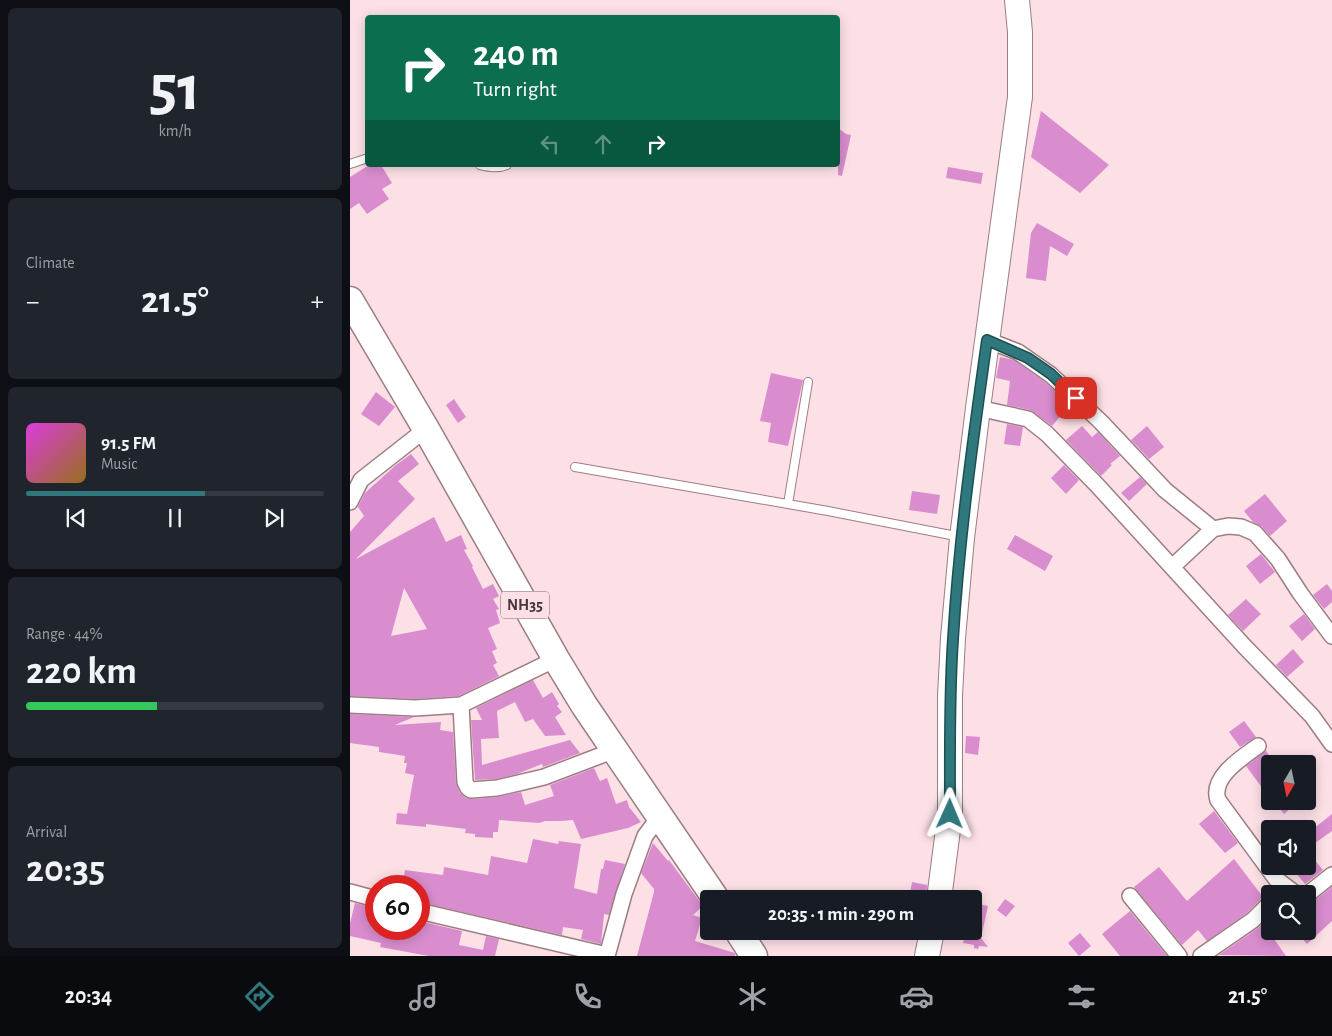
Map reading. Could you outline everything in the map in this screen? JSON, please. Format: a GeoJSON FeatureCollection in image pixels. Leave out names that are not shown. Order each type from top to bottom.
{"type":"FeatureCollection","features":[{"type":"Feature","properties":{"kind":"highway","name":"NH35"},"geometry":{"type":"LineString","coordinates":[[350,300],[584,705],[710,890]]}},
{"type":"Feature","properties":{"kind":"highway"},"geometry":{"type":"LineString","coordinates":[[744,940],[754,956]]}},
{"type":"Feature","properties":{"kind":"main road"},"geometry":{"type":"LineString","coordinates":[[940,890],[950,814],[950,696],[962,538],[1020,98],[1020,32],[1017,0]]}},
{"type":"Feature","properties":{"kind":"main road"},"geometry":{"type":"LineString","coordinates":[[928,956],[931,940]]}},
{"type":"Feature","properties":{"kind":"street"},"geometry":{"type":"LineString","coordinates":[[987,340],[1018,352],[1051,374],[1101,422],[1164,490],[1213,529]]}},
{"type":"Feature","properties":{"kind":"street"},"geometry":{"type":"LineString","coordinates":[[978,408],[1028,419],[1036,424],[1096,484],[1245,647],[1312,716],[1332,744]]}},
{"type":"Feature","properties":{"kind":"street"},"geometry":{"type":"LineString","coordinates":[[350,502],[361,480],[426,429]]}},
{"type":"Feature","properties":{"kind":"street"},"geometry":{"type":"LineString","coordinates":[[1172,567],[1213,529],[1228,526],[1241,527],[1255,532],[1278,559],[1300,593],[1332,636]]}},
{"type":"Feature","properties":{"kind":"street"},"geometry":{"type":"LineString","coordinates":[[350,705],[415,708],[461,705],[556,659]]}},
{"type":"Feature","properties":{"kind":"street"},"geometry":{"type":"LineString","coordinates":[[461,705],[465,782],[471,790],[497,788],[544,778],[615,750]]}},
{"type":"Feature","properties":{"kind":"street"},"geometry":{"type":"LineString","coordinates":[[1258,746],[1229,767],[1224,774],[1216,795],[1281,885]]}},
{"type":"Feature","properties":{"kind":"street"},"geometry":{"type":"LineString","coordinates":[[430,914],[607,956],[624,894],[645,836],[660,816]]}},
{"type":"Feature","properties":{"kind":"street"},"geometry":{"type":"LineString","coordinates":[[1316,887],[1332,874]]}},
{"type":"Feature","properties":{"kind":"street"},"geometry":{"type":"LineString","coordinates":[[350,892],[365,896]]}},
{"type":"Feature","properties":{"kind":"street"},"geometry":{"type":"LineString","coordinates":[[1130,896],[1179,956]]}},
{"type":"Feature","properties":{"kind":"street"},"geometry":{"type":"LineString","coordinates":[[1201,956],[1253,920],[1261,912]]}},
{"type":"Feature","properties":{"kind":"lane"},"geometry":{"type":"LineString","coordinates":[[350,164],[365,159]]}},
{"type":"Feature","properties":{"kind":"lane"},"geometry":{"type":"LineString","coordinates":[[788,504],[808,382]]}},
{"type":"Feature","properties":{"kind":"lane"},"geometry":{"type":"LineString","coordinates":[[575,467],[788,504],[962,538]]}},
{"type":"Feature","properties":{"kind":"building"},"geometry":{"type":"Polygon","coordinates":[[[1041,111],[1109,165],[1080,193],[1031,157],[1041,111]]]}},
{"type":"Feature","properties":{"kind":"building"},"geometry":{"type":"Polygon","coordinates":[[[840,130],[851,135],[842,176],[838,175],[838,167],[840,167],[840,130]]]}},
{"type":"Feature","properties":{"kind":"building"},"geometry":{"type":"Polygon","coordinates":[[[366,167],[382,167],[392,183],[382,189],[389,199],[367,214],[359,203],[350,209],[350,177],[366,167]]]}},
{"type":"Feature","properties":{"kind":"building"},"geometry":{"type":"Polygon","coordinates":[[[948,167],[983,173],[981,184],[946,178],[948,167]]]}},
{"type":"Feature","properties":{"kind":"building"},"geometry":{"type":"Polygon","coordinates":[[[1037,223],[1074,244],[1067,256],[1050,246],[1046,281],[1026,278],[1031,233],[1037,223]]]}},
{"type":"Feature","properties":{"kind":"building"},"geometry":{"type":"Polygon","coordinates":[[[1000,357],[1014,360],[1045,382],[1070,405],[1052,426],[1030,410],[1007,405],[1010,381],[996,378],[1000,357]]]}},
{"type":"Feature","properties":{"kind":"building"},"geometry":{"type":"Polygon","coordinates":[[[771,373],[803,380],[788,446],[768,442],[771,423],[760,421],[771,373]]]}},
{"type":"Feature","properties":{"kind":"building"},"geometry":{"type":"Polygon","coordinates":[[[376,392],[395,407],[379,426],[361,414],[376,392]]]}},
{"type":"Feature","properties":{"kind":"building"},"geometry":{"type":"Polygon","coordinates":[[[454,399],[466,417],[458,423],[446,405],[454,399]]]}},
{"type":"Feature","properties":{"kind":"building"},"geometry":{"type":"Polygon","coordinates":[[[1007,424],[1023,427],[1020,446],[1004,444],[1007,424]]]}},
{"type":"Feature","properties":{"kind":"building"},"geometry":{"type":"Polygon","coordinates":[[[1082,426],[1092,437],[1098,432],[1120,456],[1110,464],[1112,465],[1101,476],[1066,440],[1082,426]]]}},
{"type":"Feature","properties":{"kind":"building"},"geometry":{"type":"Polygon","coordinates":[[[1147,426],[1164,447],[1149,459],[1131,440],[1147,426]]]}},
{"type":"Feature","properties":{"kind":"building"},"geometry":{"type":"Polygon","coordinates":[[[411,454],[419,464],[398,481],[415,499],[356,559],[434,517],[446,542],[461,535],[467,549],[464,550],[483,589],[493,584],[499,596],[493,599],[499,609],[496,610],[500,623],[488,628],[497,649],[492,651],[497,663],[493,665],[499,676],[459,696],[415,699],[350,696],[350,532],[364,516],[358,507],[365,493],[411,454]],[[404,588],[391,636],[427,629],[404,588]]]}},
{"type":"Feature","properties":{"kind":"building"},"geometry":{"type":"Polygon","coordinates":[[[1064,465],[1079,480],[1066,494],[1051,478],[1064,465]]]}},
{"type":"Feature","properties":{"kind":"building"},"geometry":{"type":"Polygon","coordinates":[[[1140,477],[1147,484],[1129,501],[1121,493],[1140,477]]]}},
{"type":"Feature","properties":{"kind":"building"},"geometry":{"type":"Polygon","coordinates":[[[912,491],[940,495],[937,514],[909,510],[912,491]]]}},
{"type":"Feature","properties":{"kind":"building"},"geometry":{"type":"Polygon","coordinates":[[[1265,494],[1287,521],[1270,536],[1262,527],[1253,522],[1244,511],[1265,494]]]}},
{"type":"Feature","properties":{"kind":"building"},"geometry":{"type":"Polygon","coordinates":[[[1015,535],[1053,556],[1045,571],[1007,549],[1015,535]]]}},
{"type":"Feature","properties":{"kind":"building"},"geometry":{"type":"Polygon","coordinates":[[[1261,554],[1275,572],[1260,584],[1246,566],[1261,554]]]}},
{"type":"Feature","properties":{"kind":"building"},"geometry":{"type":"Polygon","coordinates":[[[1327,584],[1332,591],[1332,602],[1324,609],[1313,595],[1327,584]]]}},
{"type":"Feature","properties":{"kind":"building"},"geometry":{"type":"Polygon","coordinates":[[[1246,599],[1261,614],[1243,631],[1228,615],[1246,599]]]}},
{"type":"Feature","properties":{"kind":"building"},"geometry":{"type":"Polygon","coordinates":[[[1304,614],[1315,629],[1302,641],[1289,626],[1304,614]]]}},
{"type":"Feature","properties":{"kind":"building"},"geometry":{"type":"Polygon","coordinates":[[[1293,649],[1304,662],[1287,677],[1276,665],[1293,649]]]}},
{"type":"Feature","properties":{"kind":"building"},"geometry":{"type":"Polygon","coordinates":[[[533,680],[543,698],[552,692],[559,704],[557,706],[562,712],[555,717],[566,735],[545,736],[533,719],[525,722],[515,702],[497,711],[499,738],[481,739],[482,765],[570,740],[580,753],[543,767],[542,764],[517,774],[496,779],[475,780],[471,720],[482,720],[476,708],[533,680]]]}},
{"type":"Feature","properties":{"kind":"building"},"geometry":{"type":"Polygon","coordinates":[[[350,714],[414,717],[395,725],[441,722],[440,730],[453,732],[456,783],[460,793],[466,798],[498,797],[521,792],[525,805],[554,796],[550,785],[594,768],[600,781],[607,778],[616,804],[627,800],[629,807],[641,822],[628,828],[581,839],[573,820],[539,823],[499,820],[498,832],[493,832],[493,838],[475,837],[475,834],[465,833],[466,829],[426,824],[426,827],[396,824],[397,813],[407,814],[414,775],[405,773],[407,763],[404,763],[405,756],[379,752],[379,747],[350,743],[350,714]]]}},
{"type":"Feature","properties":{"kind":"building"},"geometry":{"type":"Polygon","coordinates":[[[1244,721],[1256,737],[1240,747],[1229,732],[1244,721]]]}},
{"type":"Feature","properties":{"kind":"building"},"geometry":{"type":"Polygon","coordinates":[[[966,736],[980,737],[978,755],[965,753],[966,736]]]}},
{"type":"Feature","properties":{"kind":"building"},"geometry":{"type":"Polygon","coordinates":[[[1266,751],[1269,755],[1261,755],[1261,786],[1246,766],[1266,751]]]}},
{"type":"Feature","properties":{"kind":"building"},"geometry":{"type":"Polygon","coordinates":[[[1214,811],[1238,843],[1225,853],[1199,824],[1214,811]]]}},
{"type":"Feature","properties":{"kind":"building"},"geometry":{"type":"Polygon","coordinates":[[[1332,814],[1332,831],[1316,842],[1316,827],[1332,814]]]}},
{"type":"Feature","properties":{"kind":"building"},"geometry":{"type":"Polygon","coordinates":[[[533,839],[558,844],[559,841],[581,844],[574,888],[597,894],[601,869],[603,869],[605,860],[625,864],[609,915],[604,914],[601,944],[581,939],[583,930],[563,927],[562,935],[430,905],[430,875],[404,875],[405,870],[443,875],[444,867],[488,875],[491,856],[527,863],[533,839]]]}},
{"type":"Feature","properties":{"kind":"building"},"geometry":{"type":"Polygon","coordinates":[[[653,843],[669,860],[700,902],[700,909],[693,915],[700,917],[695,941],[735,953],[735,956],[637,956],[654,892],[654,889],[641,873],[653,843]]]}},
{"type":"Feature","properties":{"kind":"building"},"geometry":{"type":"Polygon","coordinates":[[[1234,859],[1261,894],[1261,899],[1247,913],[1207,941],[1198,930],[1182,945],[1134,887],[1159,867],[1187,901],[1234,859]]]}},
{"type":"Feature","properties":{"kind":"building"},"geometry":{"type":"Polygon","coordinates":[[[1316,862],[1323,870],[1305,884],[1298,875],[1316,875],[1316,862]]]}},
{"type":"Feature","properties":{"kind":"building"},"geometry":{"type":"Polygon","coordinates":[[[912,882],[927,885],[927,890],[911,890],[912,882]]]}},
{"type":"Feature","properties":{"kind":"building"},"geometry":{"type":"Polygon","coordinates":[[[1332,887],[1332,921],[1316,936],[1316,899],[1332,887]]]}},
{"type":"Feature","properties":{"kind":"building"},"geometry":{"type":"Polygon","coordinates":[[[1005,899],[1015,906],[1006,917],[997,910],[1005,899]]]}},
{"type":"Feature","properties":{"kind":"building"},"geometry":{"type":"Polygon","coordinates":[[[355,903],[365,905],[365,939],[350,936],[350,923],[355,903]]]}},
{"type":"Feature","properties":{"kind":"building"},"geometry":{"type":"Polygon","coordinates":[[[982,905],[988,906],[982,933],[982,905]]]}},
{"type":"Feature","properties":{"kind":"building"},"geometry":{"type":"Polygon","coordinates":[[[1130,911],[1167,956],[1120,956],[1102,934],[1130,911]]]}},
{"type":"Feature","properties":{"kind":"building"},"geometry":{"type":"Polygon","coordinates":[[[430,924],[462,931],[459,945],[483,950],[486,936],[499,939],[495,956],[429,956],[380,947],[381,943],[368,940],[430,940],[430,924]]]}},
{"type":"Feature","properties":{"kind":"building"},"geometry":{"type":"Polygon","coordinates":[[[1261,925],[1261,940],[1275,940],[1286,956],[1219,955],[1261,925]]]}},
{"type":"Feature","properties":{"kind":"building"},"geometry":{"type":"Polygon","coordinates":[[[1080,933],[1091,946],[1079,956],[1068,943],[1080,933]]]}},
{"type":"Feature","properties":{"kind":"building"},"geometry":{"type":"Polygon","coordinates":[[[982,939],[988,947],[979,946],[978,949],[974,948],[974,945],[963,943],[964,940],[982,939]]]}},
{"type":"Feature","properties":{"kind":"building"},"geometry":{"type":"Polygon","coordinates":[[[1303,940],[1311,940],[1307,944],[1303,940]]]}},
{"type":"Feature","properties":{"kind":"route"},"geometry":{"type":"LineString","coordinates":[[950,814],[950,696],[953,638],[962,538],[987,340],[1028,358],[1051,374],[1076,398]]}}]}
